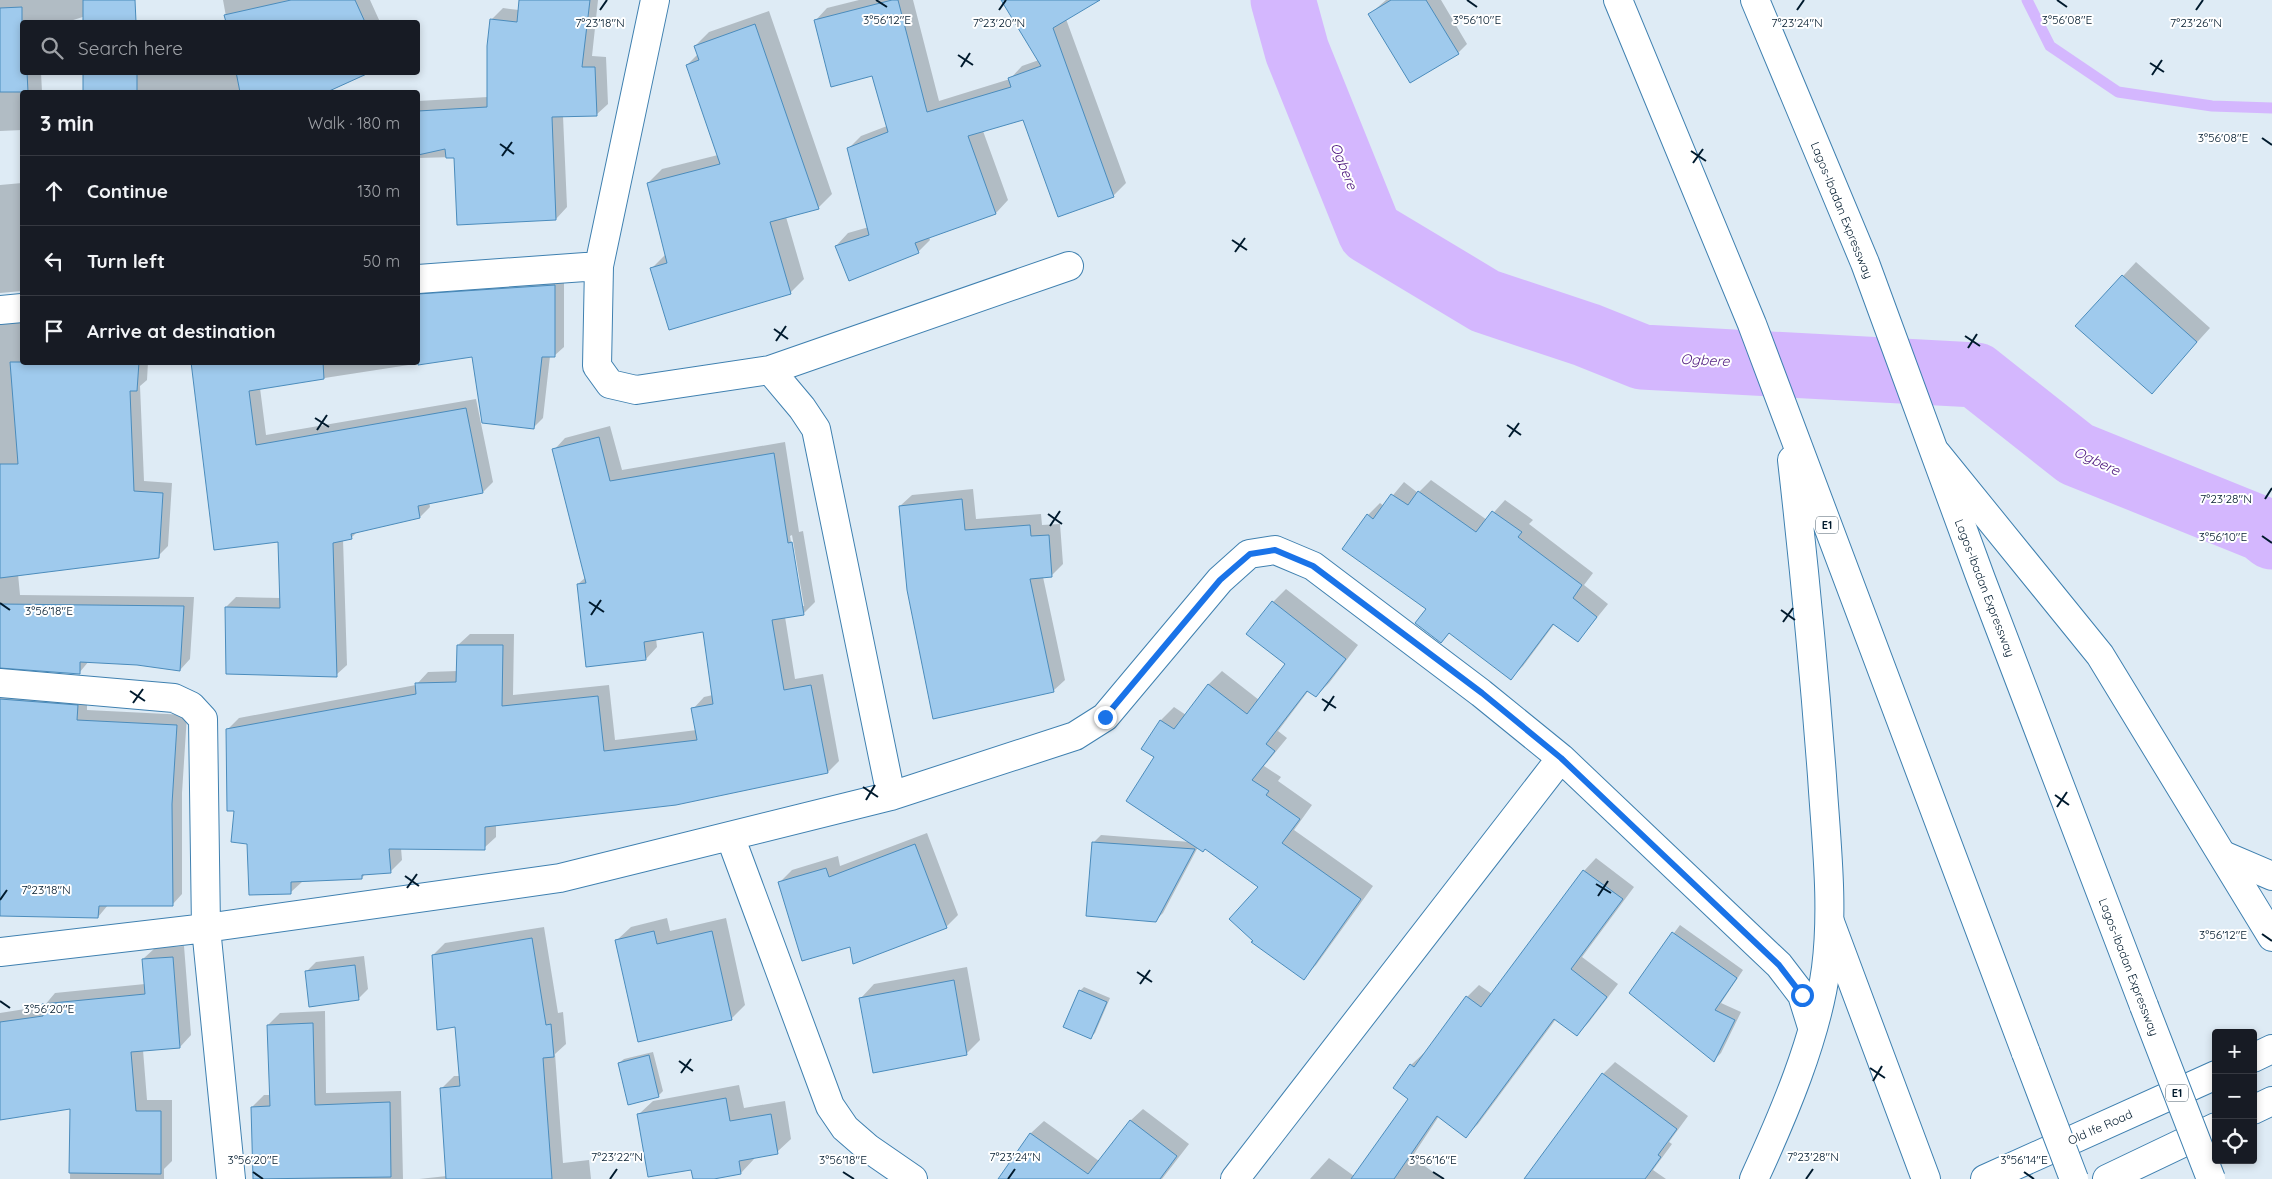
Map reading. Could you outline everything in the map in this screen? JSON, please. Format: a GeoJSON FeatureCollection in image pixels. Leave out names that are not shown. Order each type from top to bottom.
{"type":"FeatureCollection","features":[{"type":"Feature","properties":{"kind":"main road"},"geometry":{"type":"LineString","coordinates":[[656,0],[599,266],[597,366],[610,384],[636,390],[770,370],[1070,266]]}},
{"type":"Feature","properties":{"kind":"main road","name":"E1"},"geometry":{"type":"LineString","coordinates":[[1618,0],[1752,324],[2074,1179]]}},
{"type":"Feature","properties":{"kind":"main road","name":"Lagos-Ibadan Expressway"},"geometry":{"type":"LineString","coordinates":[[1755,0],[1865,263],[1934,451],[2211,1179]]}},
{"type":"Feature","properties":{"kind":"main road"},"geometry":{"type":"LineString","coordinates":[[420,279],[599,266]]}},
{"type":"Feature","properties":{"kind":"main road"},"geometry":{"type":"LineString","coordinates":[[0,310],[20,308]]}},
{"type":"Feature","properties":{"kind":"main road"},"geometry":{"type":"LineString","coordinates":[[770,370],[802,408],[816,429],[892,796]]}},
{"type":"Feature","properties":{"kind":"main road"},"geometry":{"type":"LineString","coordinates":[[1754,1179],[1774,1135],[1812,1027],[1826,970],[1830,922],[1827,840],[1811,636],[1788,421]]}},
{"type":"Feature","properties":{"kind":"main road"},"geometry":{"type":"LineString","coordinates":[[1934,451],[2100,655],[2272,936]]}},
{"type":"Feature","properties":{"kind":"main road"},"geometry":{"type":"LineString","coordinates":[[0,952],[206,928],[560,878],[892,796],[1075,736],[1105,717],[1220,580],[1250,554],[1275,550],[1313,566],[1482,693],[1561,758],[1779,965],[1802,995],[1812,1027]]}},
{"type":"Feature","properties":{"kind":"main road"},"geometry":{"type":"LineString","coordinates":[[0,683],[174,698],[191,706],[203,719],[206,928],[231,1179]]}},
{"type":"Feature","properties":{"kind":"main road"},"geometry":{"type":"LineString","coordinates":[[1235,1179],[1561,758]]}},
{"type":"Feature","properties":{"kind":"main road"},"geometry":{"type":"LineString","coordinates":[[730,836],[830,1106],[845,1128],[868,1148],[913,1179]]}},
{"type":"Feature","properties":{"kind":"main road"},"geometry":{"type":"LineString","coordinates":[[2223,855],[2272,876]]}},
{"type":"Feature","properties":{"kind":"main road"},"geometry":{"type":"LineString","coordinates":[[1830,922],[1926,1179]]}},
{"type":"Feature","properties":{"kind":"main road"},"geometry":{"type":"LineString","coordinates":[[2257,1056],[2272,1049]]}},
{"type":"Feature","properties":{"kind":"main road","name":"Old Ife Road"},"geometry":{"type":"LineString","coordinates":[[1985,1179],[2212,1077]]}},
{"type":"Feature","properties":{"kind":"main road"},"geometry":{"type":"LineString","coordinates":[[2257,1108],[2272,1101]]}},
{"type":"Feature","properties":{"kind":"main road"},"geometry":{"type":"LineString","coordinates":[[2107,1179],[2212,1129]]}},
{"type":"Feature","properties":{"kind":"building"},"geometry":{"type":"Polygon","coordinates":[[[83,0],[135,0],[136,20],[83,20],[83,0]]]}},
{"type":"Feature","properties":{"kind":"building"},"geometry":{"type":"Polygon","coordinates":[[[291,0],[355,0],[364,20],[225,20],[224,15],[291,0]]]}},
{"type":"Feature","properties":{"kind":"building"},"geometry":{"type":"Polygon","coordinates":[[[519,0],[590,0],[582,67],[595,67],[597,116],[552,117],[556,220],[457,225],[454,158],[446,158],[445,149],[420,155],[420,111],[487,107],[487,46],[490,19],[517,22],[519,0]]]}},
{"type":"Feature","properties":{"kind":"building"},"geometry":{"type":"Polygon","coordinates":[[[898,0],[927,112],[1011,87],[1008,78],[1041,66],[1001,0],[1100,0],[1053,28],[1114,197],[1058,217],[1023,120],[968,136],[996,214],[915,243],[919,253],[849,281],[835,246],[869,235],[847,148],[888,132],[872,76],[831,87],[814,20],[898,0]]]}},
{"type":"Feature","properties":{"kind":"building"},"geometry":{"type":"Polygon","coordinates":[[[1391,0],[1426,0],[1459,54],[1410,83],[1368,14],[1391,0]]]}},
{"type":"Feature","properties":{"kind":"building"},"geometry":{"type":"Polygon","coordinates":[[[22,7],[22,20],[20,20],[20,75],[27,75],[28,90],[0,92],[0,8],[22,7]]]}},
{"type":"Feature","properties":{"kind":"building"},"geometry":{"type":"Polygon","coordinates":[[[755,24],[819,209],[770,222],[791,294],[669,330],[650,268],[667,263],[647,183],[720,164],[686,65],[699,60],[694,46],[755,24]]]}},
{"type":"Feature","properties":{"kind":"building"},"geometry":{"type":"Polygon","coordinates":[[[83,75],[137,75],[137,90],[83,90],[83,75]]]}},
{"type":"Feature","properties":{"kind":"building"},"geometry":{"type":"Polygon","coordinates":[[[237,75],[364,75],[331,90],[240,90],[237,75]]]}},
{"type":"Feature","properties":{"kind":"building"},"geometry":{"type":"Polygon","coordinates":[[[2122,275],[2197,342],[2152,394],[2075,326],[2122,275]]]}},
{"type":"Feature","properties":{"kind":"building"},"geometry":{"type":"Polygon","coordinates":[[[555,285],[555,357],[542,357],[534,429],[482,423],[472,357],[420,365],[420,294],[555,285]]]}},
{"type":"Feature","properties":{"kind":"building"},"geometry":{"type":"Polygon","coordinates":[[[10,362],[20,362],[20,365],[139,365],[137,391],[130,391],[134,491],[163,493],[159,558],[0,578],[0,464],[18,464],[10,362]]]}},
{"type":"Feature","properties":{"kind":"building"},"geometry":{"type":"Polygon","coordinates":[[[191,365],[323,365],[324,379],[249,391],[256,445],[466,408],[483,493],[418,506],[420,518],[351,534],[352,539],[333,543],[337,677],[226,674],[225,607],[280,608],[278,542],[214,550],[191,365]]]}},
{"type":"Feature","properties":{"kind":"building"},"geometry":{"type":"Polygon","coordinates":[[[599,437],[610,481],[774,453],[788,543],[792,542],[804,615],[772,620],[784,690],[811,685],[828,773],[676,805],[485,827],[485,850],[389,849],[391,873],[362,875],[362,879],[291,882],[291,894],[249,895],[247,844],[231,842],[234,811],[227,811],[226,729],[416,694],[415,683],[456,682],[457,645],[503,645],[502,706],[598,696],[604,751],[697,740],[691,708],[713,704],[703,632],[644,642],[646,660],[586,667],[577,584],[586,583],[552,449],[599,437]]]}},
{"type":"Feature","properties":{"kind":"building"},"geometry":{"type":"Polygon","coordinates":[[[1418,491],[1476,532],[1492,511],[1522,532],[1518,537],[1582,585],[1573,598],[1597,617],[1578,642],[1553,624],[1511,680],[1449,633],[1441,643],[1415,623],[1426,609],[1342,549],[1367,514],[1373,519],[1391,494],[1408,505],[1418,491]]]}},
{"type":"Feature","properties":{"kind":"building"},"geometry":{"type":"Polygon","coordinates":[[[962,499],[965,530],[1030,525],[1031,536],[1049,535],[1052,577],[1030,579],[1054,692],[933,719],[907,590],[899,506],[962,499]]]}},
{"type":"Feature","properties":{"kind":"building"},"geometry":{"type":"Polygon","coordinates":[[[1272,601],[1346,659],[1316,697],[1307,691],[1266,744],[1275,751],[1252,780],[1269,791],[1266,795],[1300,819],[1282,843],[1361,899],[1304,980],[1251,942],[1253,941],[1229,919],[1258,887],[1205,849],[1203,852],[1126,801],[1154,757],[1141,749],[1160,720],[1174,729],[1208,684],[1247,714],[1285,664],[1246,634],[1272,601]]]}},
{"type":"Feature","properties":{"kind":"building"},"geometry":{"type":"Polygon","coordinates":[[[0,604],[184,606],[180,671],[137,665],[80,662],[80,674],[0,668],[0,604]]]}},
{"type":"Feature","properties":{"kind":"building"},"geometry":{"type":"Polygon","coordinates":[[[0,699],[78,705],[77,720],[177,725],[172,804],[173,906],[99,906],[98,918],[0,916],[0,699]]]}},
{"type":"Feature","properties":{"kind":"building"},"geometry":{"type":"Polygon","coordinates":[[[1092,842],[1195,849],[1156,922],[1086,916],[1092,842]]]}},
{"type":"Feature","properties":{"kind":"building"},"geometry":{"type":"Polygon","coordinates":[[[915,844],[947,928],[853,964],[850,947],[802,961],[778,882],[826,868],[829,877],[915,844]]]}},
{"type":"Feature","properties":{"kind":"building"},"geometry":{"type":"Polygon","coordinates":[[[1583,870],[1623,899],[1571,969],[1607,997],[1577,1036],[1554,1019],[1466,1138],[1437,1116],[1394,1179],[1351,1179],[1408,1099],[1393,1088],[1410,1064],[1414,1067],[1466,996],[1481,1007],[1583,870]]]}},
{"type":"Feature","properties":{"kind":"building"},"geometry":{"type":"Polygon","coordinates":[[[654,931],[657,944],[712,931],[732,1020],[638,1042],[615,940],[654,931]]]}},
{"type":"Feature","properties":{"kind":"building"},"geometry":{"type":"Polygon","coordinates":[[[1672,932],[1737,978],[1715,1010],[1735,1020],[1714,1062],[1629,993],[1672,932]]]}},
{"type":"Feature","properties":{"kind":"building"},"geometry":{"type":"Polygon","coordinates":[[[532,938],[546,1025],[551,1024],[554,1057],[543,1058],[552,1179],[446,1179],[440,1088],[460,1086],[455,1027],[437,1030],[432,955],[532,938]]]}},
{"type":"Feature","properties":{"kind":"building"},"geometry":{"type":"Polygon","coordinates":[[[173,957],[180,1048],[131,1052],[136,1111],[161,1111],[161,1174],[69,1173],[70,1109],[0,1120],[0,1022],[43,1016],[42,1004],[145,994],[142,959],[173,957]]]}},
{"type":"Feature","properties":{"kind":"building"},"geometry":{"type":"Polygon","coordinates":[[[355,965],[359,1000],[309,1007],[305,971],[355,965]]]}},
{"type":"Feature","properties":{"kind":"building"},"geometry":{"type":"Polygon","coordinates":[[[954,980],[967,1055],[873,1073],[859,998],[954,980]]]}},
{"type":"Feature","properties":{"kind":"building"},"geometry":{"type":"Polygon","coordinates":[[[1079,990],[1107,1002],[1091,1039],[1063,1027],[1079,990]]]}},
{"type":"Feature","properties":{"kind":"building"},"geometry":{"type":"Polygon","coordinates":[[[313,1023],[315,1105],[390,1102],[391,1177],[253,1179],[251,1107],[270,1106],[267,1025],[313,1023]]]}},
{"type":"Feature","properties":{"kind":"building"},"geometry":{"type":"Polygon","coordinates":[[[649,1055],[659,1097],[628,1105],[618,1063],[649,1055]]]}},
{"type":"Feature","properties":{"kind":"building"},"geometry":{"type":"Polygon","coordinates":[[[1602,1073],[1677,1129],[1658,1155],[1661,1157],[1645,1179],[1524,1179],[1602,1073]]]}},
{"type":"Feature","properties":{"kind":"building"},"geometry":{"type":"Polygon","coordinates":[[[726,1098],[730,1121],[771,1114],[778,1154],[739,1161],[741,1174],[714,1179],[693,1179],[691,1170],[648,1177],[637,1114],[726,1098]]]}},
{"type":"Feature","properties":{"kind":"building"},"geometry":{"type":"Polygon","coordinates":[[[1130,1120],[1177,1156],[1160,1179],[998,1179],[1030,1133],[1088,1174],[1130,1120]]]}},
{"type":"Feature","properties":{"kind":"waterway","name":"Ogbere"},"geometry":{"type":"LineString","coordinates":[[1283,0],[1297,51],[1370,232],[1485,301],[1587,335],[1642,357],[1976,375],[2076,454],[2262,529],[2272,537]]}},
{"type":"Feature","properties":{"kind":"waterway"},"geometry":{"type":"LineString","coordinates":[[2027,0],[2050,46],[2118,92],[2212,106],[2272,108]]}},
{"type":"Feature","properties":{"kind":"route"},"geometry":{"type":"LineString","coordinates":[[1105,717],[1220,580],[1250,554],[1275,550],[1313,566],[1482,693],[1561,758],[1779,965],[1802,995]]}}]}
